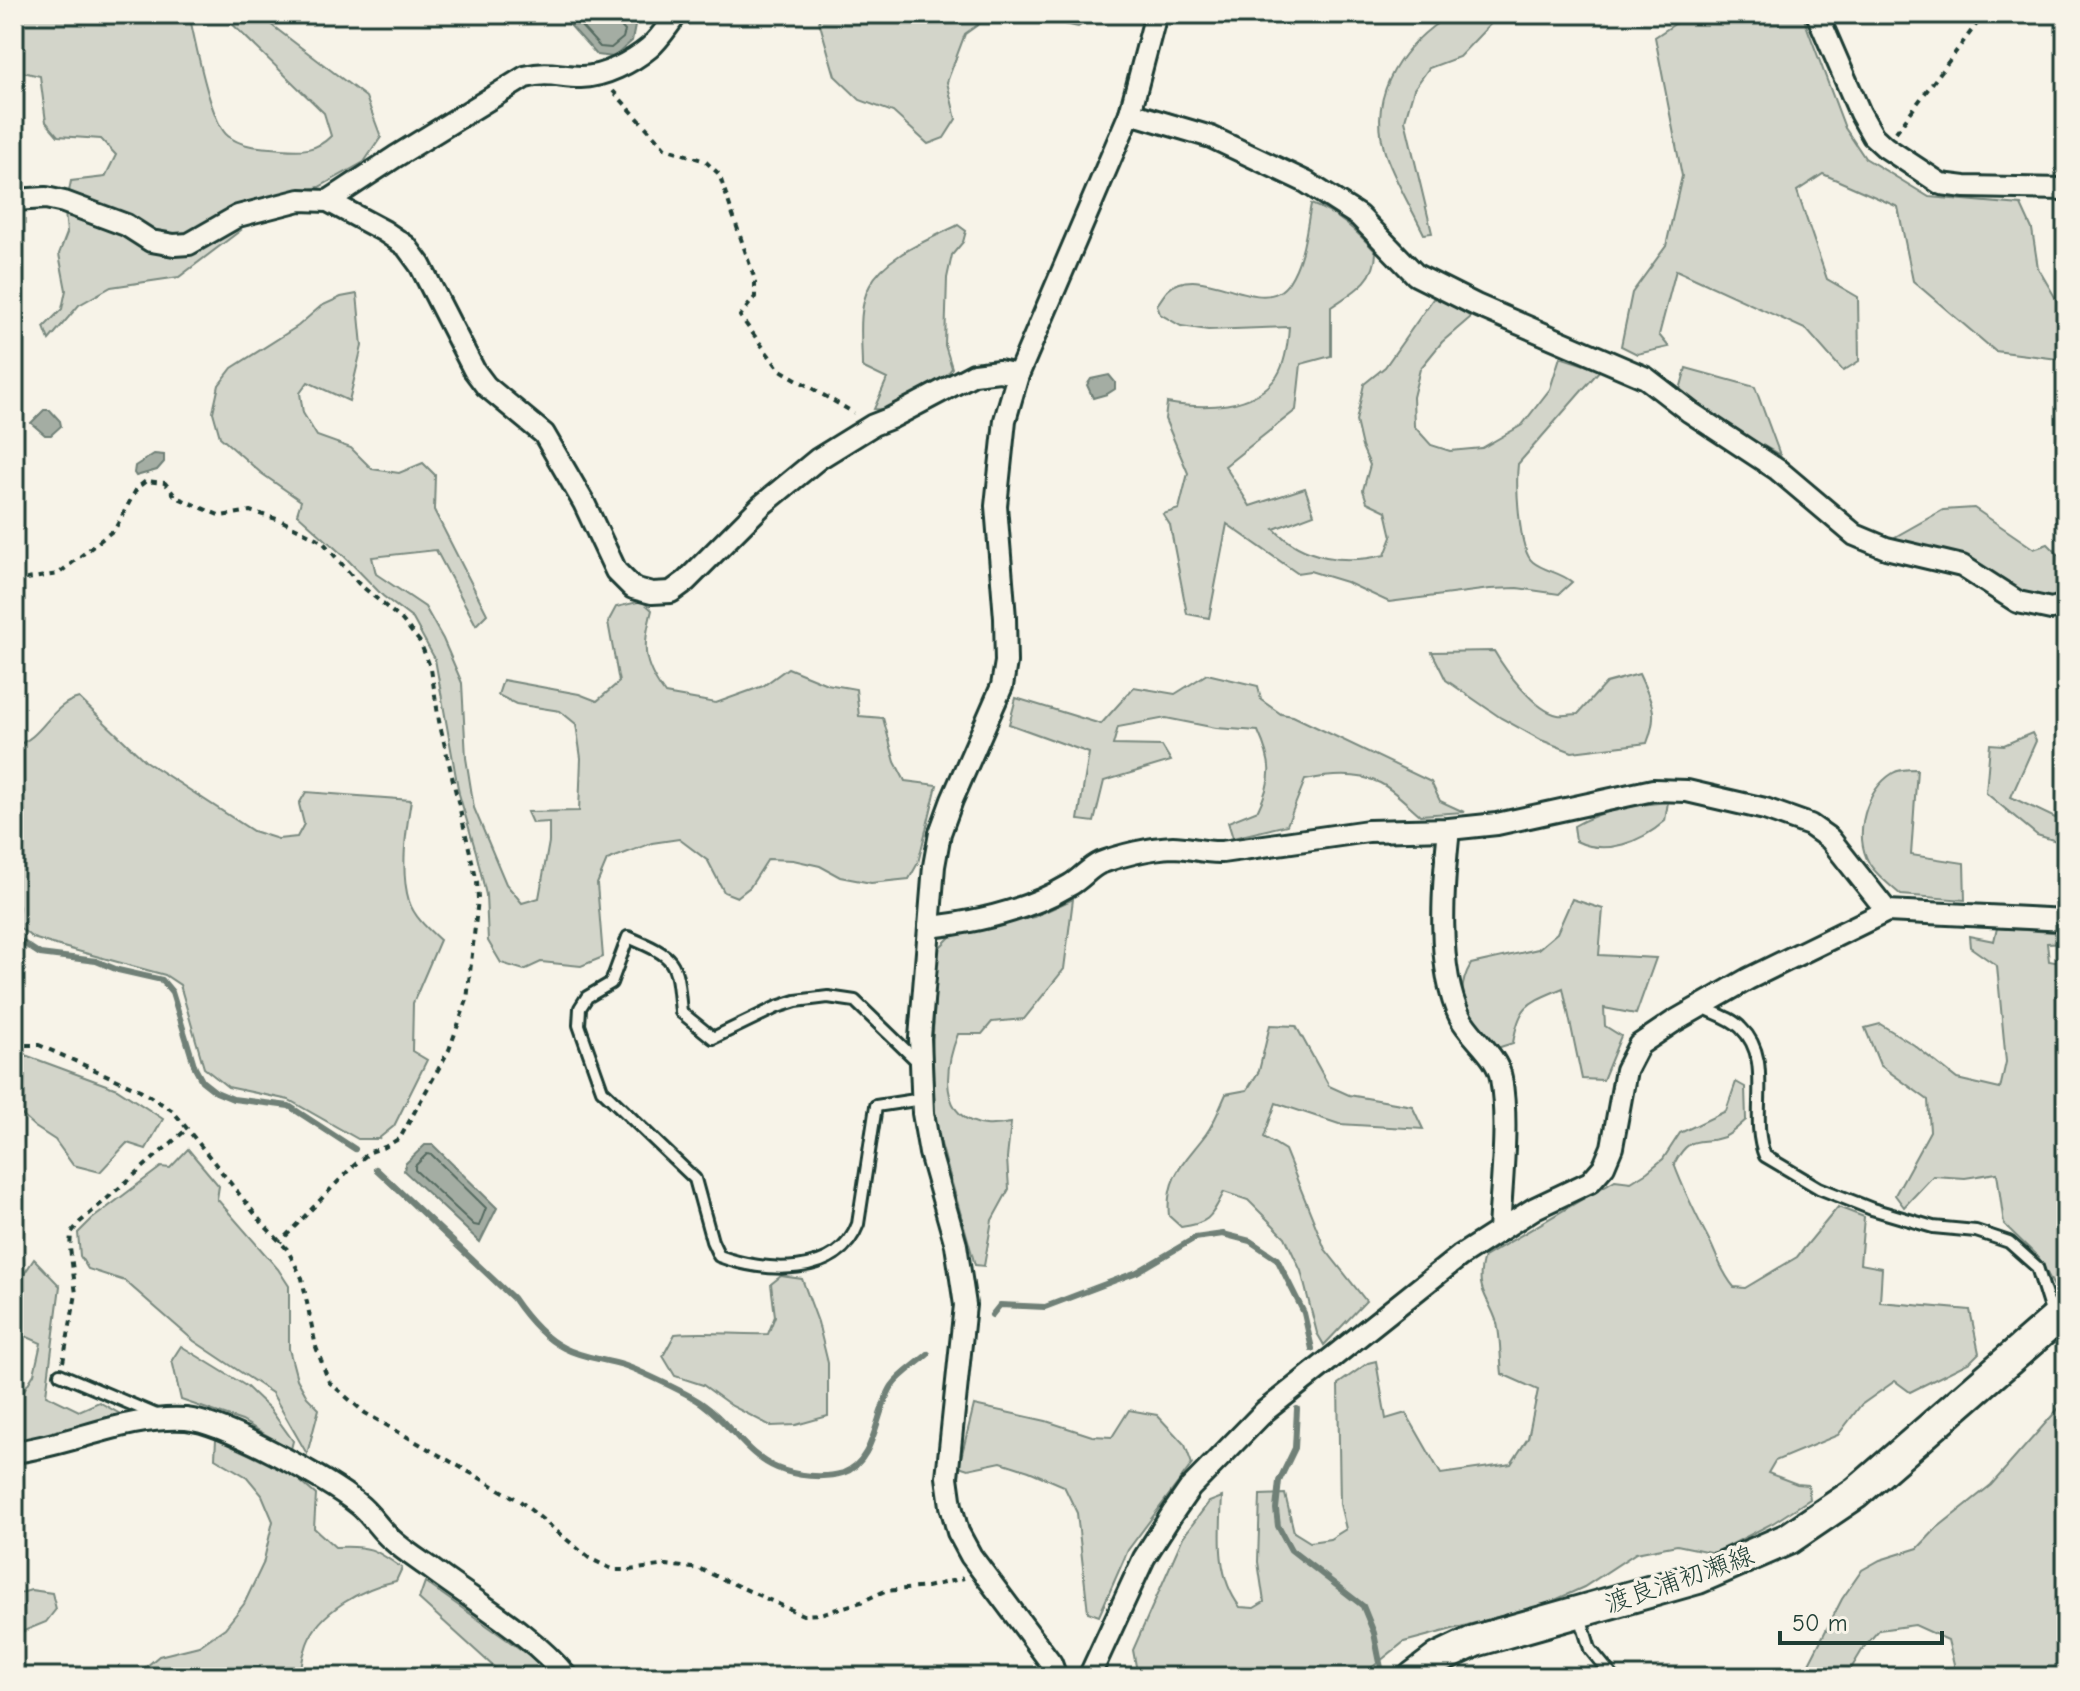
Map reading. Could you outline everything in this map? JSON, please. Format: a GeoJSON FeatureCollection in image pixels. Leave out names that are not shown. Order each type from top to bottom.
{"type":"FeatureCollection","features":[{"type":"Feature","properties":{"kind":"main road","name":"渡良浦初瀬線"},"geometry":{"type":"LineString","coordinates":[[1414,1677],[1439,1658],[1475,1641],[1698,1578],[1788,1539],[1856,1493],[2060,1315]]}},
{"type":"Feature","properties":{"kind":"street"},"geometry":{"type":"LineString","coordinates":[[328,201],[525,77],[546,72],[581,77],[603,74],[649,48],[677,14]]}},
{"type":"Feature","properties":{"kind":"street"},"geometry":{"type":"LineString","coordinates":[[1056,1677],[1042,1650],[982,1574],[958,1532],[947,1477],[965,1305],[956,1245],[930,1153],[920,1064],[934,866],[940,833],[1002,686],[1006,662],[996,506],[1005,420],[1018,375],[1130,113],[1156,14]]}},
{"type":"Feature","properties":{"kind":"street"},"geometry":{"type":"LineString","coordinates":[[1817,14],[1860,113],[1873,136],[1885,147],[1941,184],[2066,189]]}},
{"type":"Feature","properties":{"kind":"street"},"geometry":{"type":"LineString","coordinates":[[1130,113],[1211,137],[1306,182],[1359,216],[1416,275],[1476,305],[1646,378],[1690,412],[1778,470],[1855,535],[1886,548],[1962,566],[2018,602],[2051,609],[2066,605]]}},
{"type":"Feature","properties":{"kind":"street"},"geometry":{"type":"LineString","coordinates":[[14,200],[46,198],[64,202],[126,225],[151,241],[174,245],[189,244],[238,216],[300,200],[328,201],[361,218],[406,246],[426,276],[474,370],[486,386],[544,434],[584,503],[616,571],[633,588],[652,593],[671,592],[686,581],[762,505],[818,459],[873,425],[974,374],[999,371],[1018,375]]}},
{"type":"Feature","properties":{"kind":"street"},"geometry":{"type":"LineString","coordinates":[[929,927],[969,923],[1034,904],[1073,884],[1098,864],[1147,851],[1173,847],[1206,853],[1222,852],[1368,831],[1449,829],[1534,817],[1653,790],[1687,791],[1725,798],[1789,815],[1810,825],[1830,839],[1887,911]]}},
{"type":"Feature","properties":{"kind":"street"},"geometry":{"type":"LineString","coordinates":[[1449,829],[1443,878],[1449,992],[1461,1021],[1501,1074],[1503,1145],[1499,1231]]}},
{"type":"Feature","properties":{"kind":"street"},"geometry":{"type":"LineString","coordinates":[[1089,1677],[1144,1558],[1190,1488],[1265,1411],[1432,1277],[1535,1208],[1590,1182],[1604,1166],[1612,1147],[1626,1070],[1639,1045],[1748,979],[1887,911],[2066,920]]}},
{"type":"Feature","properties":{"kind":"street"},"geometry":{"type":"LineString","coordinates":[[14,1452],[46,1448],[143,1421],[165,1418],[190,1419],[213,1425],[318,1477],[359,1504],[391,1539],[535,1644],[567,1677]]}},
{"type":"Feature","properties":{"kind":"lane"},"geometry":{"type":"LineString","coordinates":[[920,1064],[855,1001],[828,997],[777,1007],[713,1038],[681,1012],[677,969],[659,950],[628,937],[611,983],[587,997],[580,1008],[579,1025],[602,1090],[695,1179],[719,1256],[736,1262],[774,1267],[809,1266],[826,1260],[853,1237],[858,1224],[876,1106],[922,1099]]}},
{"type":"Feature","properties":{"kind":"lane"},"geometry":{"type":"LineString","coordinates":[[1700,1006],[1739,1025],[1758,1053],[1760,1145],[1765,1156],[1819,1188],[1872,1209],[1933,1227],[1976,1231],[2009,1242],[2037,1267],[2060,1315]]}},
{"type":"Feature","properties":{"kind":"lane"},"geometry":{"type":"LineString","coordinates":[[60,1374],[165,1418]]}},
{"type":"Feature","properties":{"kind":"lane"},"geometry":{"type":"LineString","coordinates":[[1578,1612],[1590,1649],[1613,1677]]}},
{"type":"Feature","properties":{"kind":"path"},"geometry":{"type":"LineString","coordinates":[[1885,147],[1984,14]]}},
{"type":"Feature","properties":{"kind":"path"},"geometry":{"type":"LineString","coordinates":[[603,74],[665,148],[705,161],[719,174],[755,280],[755,297],[740,316],[779,369],[873,425]]}},
{"type":"Feature","properties":{"kind":"path"},"geometry":{"type":"LineString","coordinates":[[14,581],[58,574],[115,529],[137,488],[146,481],[165,483],[176,497],[221,516],[250,511],[280,520],[322,541],[358,583],[402,620],[420,642],[431,669],[439,721],[477,882],[478,899],[467,1000],[449,1050],[400,1138],[370,1152],[351,1168],[280,1242]]}},
{"type":"Feature","properties":{"kind":"path"},"geometry":{"type":"LineString","coordinates":[[14,1045],[39,1045],[140,1090],[173,1111],[280,1242],[302,1278],[316,1347],[329,1382],[365,1413],[520,1501],[589,1558],[614,1570],[667,1565],[700,1569],[803,1615],[820,1614],[861,1602],[885,1591],[927,1587],[982,1574]]}},
{"type":"Feature","properties":{"kind":"path"},"geometry":{"type":"LineString","coordinates":[[60,1374],[76,1294],[71,1233],[186,1130]]}},
{"type":"Feature","properties":{"kind":"shaded area"},"geometry":{"type":"Polygon","coordinates":[[[14,14],[189,14],[209,98],[221,128],[228,136],[240,143],[260,147],[296,150],[314,147],[331,136],[324,113],[222,14],[257,14],[366,97],[381,137],[364,162],[319,187],[220,214],[241,230],[179,277],[111,287],[79,305],[49,340],[44,327],[62,309],[66,290],[59,254],[67,233],[65,212],[71,181],[105,177],[116,155],[101,139],[58,136],[46,122],[40,76],[14,70],[14,14]]]}},
{"type":"Feature","properties":{"kind":"shaded area"},"geometry":{"type":"Polygon","coordinates":[[[817,14],[1090,14],[1091,18],[1078,27],[1037,18],[989,17],[965,34],[947,82],[956,119],[944,138],[928,144],[893,112],[860,100],[835,76],[817,14]]]}},
{"type":"Feature","properties":{"kind":"shaded area"},"geometry":{"type":"Polygon","coordinates":[[[1451,14],[1500,14],[1459,57],[1429,68],[1414,89],[1405,120],[1432,233],[1424,234],[1387,158],[1380,128],[1381,108],[1386,88],[1405,54],[1418,39],[1451,14]]]}},
{"type":"Feature","properties":{"kind":"shaded area"},"geometry":{"type":"Polygon","coordinates":[[[1690,14],[1802,14],[1845,128],[1865,158],[1929,197],[2021,205],[2032,229],[2038,268],[2066,316],[2066,360],[1995,351],[1913,281],[1898,207],[1823,174],[1797,191],[1827,279],[1858,297],[1859,361],[1843,371],[1807,330],[1676,270],[1659,335],[1669,347],[1637,354],[1621,346],[1632,293],[1666,246],[1682,176],[1655,37],[1690,14]]]}},
{"type":"Feature","properties":{"kind":"shaded area"},"geometry":{"type":"Polygon","coordinates":[[[1311,204],[1354,230],[1376,252],[1375,262],[1362,285],[1331,307],[1331,356],[1301,364],[1296,410],[1225,466],[1250,506],[1305,488],[1314,514],[1274,529],[1299,547],[1326,557],[1355,559],[1385,555],[1392,537],[1386,511],[1367,502],[1363,490],[1370,465],[1356,421],[1364,384],[1385,367],[1435,296],[1471,317],[1442,342],[1420,369],[1413,397],[1414,426],[1431,445],[1450,451],[1482,448],[1522,425],[1550,389],[1560,357],[1600,370],[1518,464],[1518,500],[1524,545],[1533,562],[1572,582],[1559,594],[1517,588],[1490,589],[1389,602],[1346,582],[1310,571],[1297,573],[1227,524],[1209,618],[1187,614],[1170,525],[1163,514],[1179,509],[1188,473],[1165,419],[1167,403],[1212,406],[1242,401],[1255,395],[1267,387],[1280,371],[1289,327],[1208,330],[1181,326],[1160,314],[1157,305],[1168,290],[1182,282],[1197,281],[1264,296],[1278,293],[1289,282],[1298,264],[1311,204]]]}},
{"type":"Feature","properties":{"kind":"shaded area"},"geometry":{"type":"Polygon","coordinates":[[[958,225],[966,231],[963,242],[952,255],[947,278],[945,345],[952,368],[938,384],[918,398],[896,407],[874,409],[887,379],[862,367],[862,314],[870,285],[877,274],[897,257],[958,225]]]}},
{"type":"Feature","properties":{"kind":"shaded area"},"geometry":{"type":"Polygon","coordinates":[[[357,294],[362,346],[349,401],[308,382],[300,393],[303,413],[317,436],[351,448],[372,469],[399,473],[423,463],[435,475],[434,510],[487,614],[476,625],[436,550],[372,557],[376,574],[425,607],[443,639],[462,683],[466,758],[474,808],[506,884],[522,903],[539,898],[549,842],[549,822],[532,823],[527,812],[579,811],[581,758],[576,724],[560,711],[516,704],[498,695],[503,680],[579,694],[597,701],[619,682],[608,622],[616,607],[642,601],[652,610],[646,644],[648,663],[665,694],[716,703],[763,686],[788,668],[827,684],[856,689],[859,716],[883,718],[895,762],[905,781],[937,785],[918,863],[909,879],[871,883],[840,877],[820,866],[768,859],[750,887],[737,897],[724,892],[708,861],[679,839],[652,843],[607,860],[597,884],[603,957],[581,966],[541,962],[524,970],[501,963],[488,941],[486,895],[459,794],[435,659],[413,619],[383,596],[297,514],[301,501],[261,473],[220,437],[213,412],[219,385],[232,368],[298,326],[321,306],[357,294]]]}},
{"type":"Feature","properties":{"kind":"shaded area"},"geometry":{"type":"Polygon","coordinates":[[[1686,368],[1755,387],[1780,455],[1678,397],[1686,368]]]}},
{"type":"Feature","properties":{"kind":"shaded area"},"geometry":{"type":"Polygon","coordinates":[[[1974,508],[2034,549],[2048,544],[2066,562],[2066,596],[2051,601],[2026,599],[1952,552],[1902,545],[1895,537],[1943,510],[1974,508]]]}},
{"type":"Feature","properties":{"kind":"shaded area"},"geometry":{"type":"Polygon","coordinates":[[[1494,651],[1531,698],[1558,715],[1578,714],[1606,683],[1639,674],[1653,715],[1647,743],[1572,752],[1541,740],[1501,718],[1446,680],[1432,652],[1494,651]]]}},
{"type":"Feature","properties":{"kind":"shaded area"},"geometry":{"type":"Polygon","coordinates":[[[1207,674],[1258,686],[1261,700],[1281,714],[1293,716],[1431,782],[1440,801],[1464,812],[1420,815],[1380,783],[1352,776],[1324,777],[1305,780],[1287,825],[1233,838],[1228,822],[1258,810],[1267,788],[1268,761],[1258,731],[1216,728],[1166,718],[1118,727],[1113,745],[1162,746],[1171,761],[1104,781],[1094,822],[1078,820],[1089,753],[1009,724],[1016,698],[1101,724],[1134,687],[1175,694],[1207,674]]]}},
{"type":"Feature","properties":{"kind":"shaded area"},"geometry":{"type":"Polygon","coordinates":[[[79,698],[145,761],[253,831],[278,839],[297,837],[304,824],[299,804],[306,792],[411,800],[405,850],[406,889],[414,912],[440,940],[413,1003],[412,1051],[427,1060],[394,1126],[378,1139],[358,1139],[289,1100],[228,1087],[204,1068],[180,985],[165,975],[33,938],[16,925],[19,907],[14,897],[14,746],[33,736],[60,707],[79,698]]]}},
{"type":"Feature","properties":{"kind":"shaded area"},"geometry":{"type":"Polygon","coordinates":[[[2032,733],[2036,741],[2011,797],[2055,818],[2061,807],[2066,809],[2066,844],[2037,835],[1986,793],[1990,744],[2004,745],[2032,733]]]}},
{"type":"Feature","properties":{"kind":"shaded area"},"geometry":{"type":"Polygon","coordinates":[[[1917,769],[1911,855],[1964,863],[1965,900],[1901,895],[1875,872],[1864,852],[1862,826],[1869,801],[1876,790],[1895,772],[1917,769]]]}},
{"type":"Feature","properties":{"kind":"shaded area"},"geometry":{"type":"Polygon","coordinates":[[[1668,802],[1665,821],[1634,841],[1599,847],[1576,841],[1574,826],[1585,820],[1620,809],[1668,802]]]}},
{"type":"Feature","properties":{"kind":"shaded area"},"geometry":{"type":"Polygon","coordinates":[[[1073,899],[1064,969],[1024,1019],[992,1022],[982,1034],[958,1034],[953,1047],[949,1090],[959,1113],[970,1121],[986,1125],[1011,1123],[1007,1158],[1009,1189],[992,1220],[984,1266],[975,1265],[932,1112],[931,1067],[938,949],[954,933],[1034,917],[1073,899]]]}},
{"type":"Feature","properties":{"kind":"shaded area"},"geometry":{"type":"Polygon","coordinates":[[[1572,899],[1603,909],[1599,955],[1656,958],[1636,1014],[1604,1008],[1605,1026],[1621,1036],[1603,1080],[1582,1079],[1563,988],[1528,1006],[1519,1020],[1513,1043],[1497,1048],[1472,1019],[1463,1000],[1462,989],[1471,964],[1538,949],[1557,933],[1572,899]]]}},
{"type":"Feature","properties":{"kind":"shaded area"},"geometry":{"type":"Polygon","coordinates":[[[1997,928],[2066,933],[2066,942],[2047,943],[2049,961],[2066,964],[2066,1282],[2056,1290],[2039,1258],[2004,1224],[1997,1173],[1965,1178],[1933,1176],[1904,1207],[1895,1195],[1930,1131],[1928,1100],[1880,1065],[1865,1028],[1880,1024],[1914,1045],[1957,1079],[2000,1089],[2006,1062],[1997,966],[1970,947],[1969,936],[1994,941],[1997,928]]]}},
{"type":"Feature","properties":{"kind":"shaded area"},"geometry":{"type":"Polygon","coordinates":[[[1270,1025],[1296,1026],[1329,1086],[1349,1095],[1412,1106],[1423,1129],[1339,1124],[1276,1103],[1264,1137],[1285,1150],[1325,1249],[1366,1301],[1324,1345],[1317,1333],[1301,1271],[1285,1237],[1248,1200],[1224,1192],[1204,1221],[1191,1225],[1181,1227],[1169,1216],[1170,1190],[1178,1170],[1209,1129],[1226,1094],[1247,1090],[1259,1071],[1270,1025]]]}},
{"type":"Feature","properties":{"kind":"shaded area"},"geometry":{"type":"Polygon","coordinates":[[[25,1055],[117,1089],[163,1119],[146,1149],[127,1143],[100,1172],[73,1165],[55,1140],[15,1109],[14,1067],[25,1055]]]}},
{"type":"Feature","properties":{"kind":"shaded area"},"geometry":{"type":"Polygon","coordinates":[[[1736,1082],[1745,1087],[1746,1120],[1724,1137],[1691,1144],[1674,1164],[1722,1269],[1734,1287],[1745,1288],[1797,1257],[1838,1207],[1864,1217],[1860,1264],[1882,1268],[1880,1302],[1970,1310],[1979,1353],[1970,1362],[1910,1392],[1895,1381],[1861,1405],[1838,1435],[1775,1461],[1768,1473],[1808,1485],[1810,1499],[1773,1523],[1715,1553],[1677,1545],[1636,1553],[1584,1587],[1546,1604],[1404,1642],[1360,1677],[1138,1677],[1133,1650],[1183,1537],[1209,1502],[1222,1497],[1220,1540],[1223,1569],[1232,1595],[1240,1607],[1254,1608],[1264,1602],[1258,1562],[1260,1495],[1285,1494],[1294,1532],[1310,1542],[1330,1539],[1346,1529],[1340,1504],[1338,1384],[1368,1363],[1376,1361],[1386,1419],[1406,1413],[1441,1474],[1511,1464],[1528,1438],[1538,1390],[1502,1374],[1497,1323],[1481,1285],[1484,1257],[1615,1180],[1631,1182],[1647,1172],[1663,1159],[1680,1133],[1726,1111],[1736,1082]]]}},
{"type":"Feature","properties":{"kind":"shaded area"},"geometry":{"type":"Polygon","coordinates":[[[188,1149],[219,1186],[217,1199],[289,1286],[289,1349],[297,1379],[307,1397],[319,1409],[307,1454],[272,1393],[194,1341],[125,1281],[88,1269],[80,1256],[78,1233],[92,1219],[161,1167],[170,1168],[188,1149]]]}},
{"type":"Feature","properties":{"kind":"shaded area"},"geometry":{"type":"Polygon","coordinates":[[[34,1259],[60,1286],[46,1395],[79,1411],[99,1402],[122,1415],[14,1443],[14,1406],[34,1374],[41,1343],[14,1331],[14,1289],[34,1259]]]}},
{"type":"Feature","properties":{"kind":"shaded area"},"geometry":{"type":"Polygon","coordinates":[[[781,1276],[802,1279],[818,1322],[828,1363],[828,1416],[796,1425],[771,1426],[732,1406],[703,1385],[675,1376],[663,1356],[675,1334],[768,1334],[775,1316],[771,1284],[781,1276]]]}},
{"type":"Feature","properties":{"kind":"shaded area"},"geometry":{"type":"Polygon","coordinates":[[[181,1346],[246,1386],[270,1409],[293,1441],[291,1449],[242,1421],[181,1400],[172,1360],[181,1346]]]}},
{"type":"Feature","properties":{"kind":"shaded area"},"geometry":{"type":"Polygon","coordinates":[[[2066,1400],[2066,1677],[1953,1677],[1954,1664],[1948,1640],[1915,1625],[1879,1630],[1864,1647],[1846,1677],[1802,1677],[1842,1599],[1862,1570],[1880,1560],[1918,1548],[1937,1528],[1991,1485],[2066,1400]]]}},
{"type":"Feature","properties":{"kind":"shaded area"},"geometry":{"type":"Polygon","coordinates":[[[974,1405],[1046,1421],[1092,1436],[1112,1437],[1129,1410],[1157,1415],[1185,1445],[1192,1464],[1128,1550],[1099,1616],[1088,1612],[1077,1513],[1064,1486],[1001,1462],[968,1469],[959,1466],[974,1405]]]}},
{"type":"Feature","properties":{"kind":"shaded area"},"geometry":{"type":"Polygon","coordinates":[[[216,1439],[293,1475],[316,1495],[314,1528],[335,1547],[371,1550],[402,1568],[396,1581],[357,1595],[321,1621],[305,1650],[301,1669],[305,1677],[134,1677],[159,1656],[199,1646],[225,1628],[244,1604],[263,1564],[273,1521],[262,1495],[247,1477],[215,1458],[216,1439]]]}},
{"type":"Feature","properties":{"kind":"shaded area"},"geometry":{"type":"Polygon","coordinates":[[[425,1582],[533,1658],[551,1677],[505,1677],[419,1599],[425,1582]]]}},
{"type":"Feature","properties":{"kind":"shaded area"},"geometry":{"type":"Polygon","coordinates":[[[31,1590],[52,1593],[56,1609],[46,1622],[14,1635],[14,1595],[31,1590]]]}},
{"type":"Feature","properties":{"kind":"water"},"geometry":{"type":"Polygon","coordinates":[[[560,14],[619,14],[635,26],[632,41],[614,57],[597,55],[560,14]]]}},
{"type":"Feature","properties":{"kind":"water"},"geometry":{"type":"Polygon","coordinates":[[[1109,375],[1115,382],[1115,389],[1093,398],[1087,385],[1091,379],[1109,375]]]}},
{"type":"Feature","properties":{"kind":"water"},"geometry":{"type":"Polygon","coordinates":[[[44,410],[50,410],[60,421],[61,426],[51,435],[45,435],[31,423],[44,410]]]}},
{"type":"Feature","properties":{"kind":"water"},"geometry":{"type":"Polygon","coordinates":[[[154,454],[164,455],[164,462],[157,470],[136,476],[135,466],[154,454]]]}},
{"type":"Feature","properties":{"kind":"water"},"geometry":{"type":"Polygon","coordinates":[[[425,1145],[433,1145],[497,1208],[480,1242],[404,1171],[405,1164],[425,1145]]]}},
{"type":"Feature","properties":{"kind":"waterway"},"geometry":{"type":"LineString","coordinates":[[14,937],[40,954],[96,961],[118,970],[162,980],[172,992],[195,1068],[202,1081],[216,1092],[233,1099],[289,1106],[355,1149]]}},
{"type":"Feature","properties":{"kind":"waterway"},"geometry":{"type":"LineString","coordinates":[[376,1169],[513,1298],[549,1339],[571,1351],[623,1365],[688,1395],[714,1413],[756,1455],[784,1471],[827,1476],[854,1467],[869,1447],[892,1386],[928,1354]]}},
{"type":"Feature","properties":{"kind":"waterway"},"geometry":{"type":"LineString","coordinates":[[992,1315],[1000,1305],[1045,1307],[1137,1272],[1195,1238],[1223,1234],[1250,1241],[1277,1259],[1304,1313],[1312,1349]]}},
{"type":"Feature","properties":{"kind":"waterway"},"geometry":{"type":"LineString","coordinates":[[1297,1409],[1295,1448],[1279,1481],[1278,1526],[1291,1550],[1363,1606],[1374,1633],[1382,1673]]}}]}
